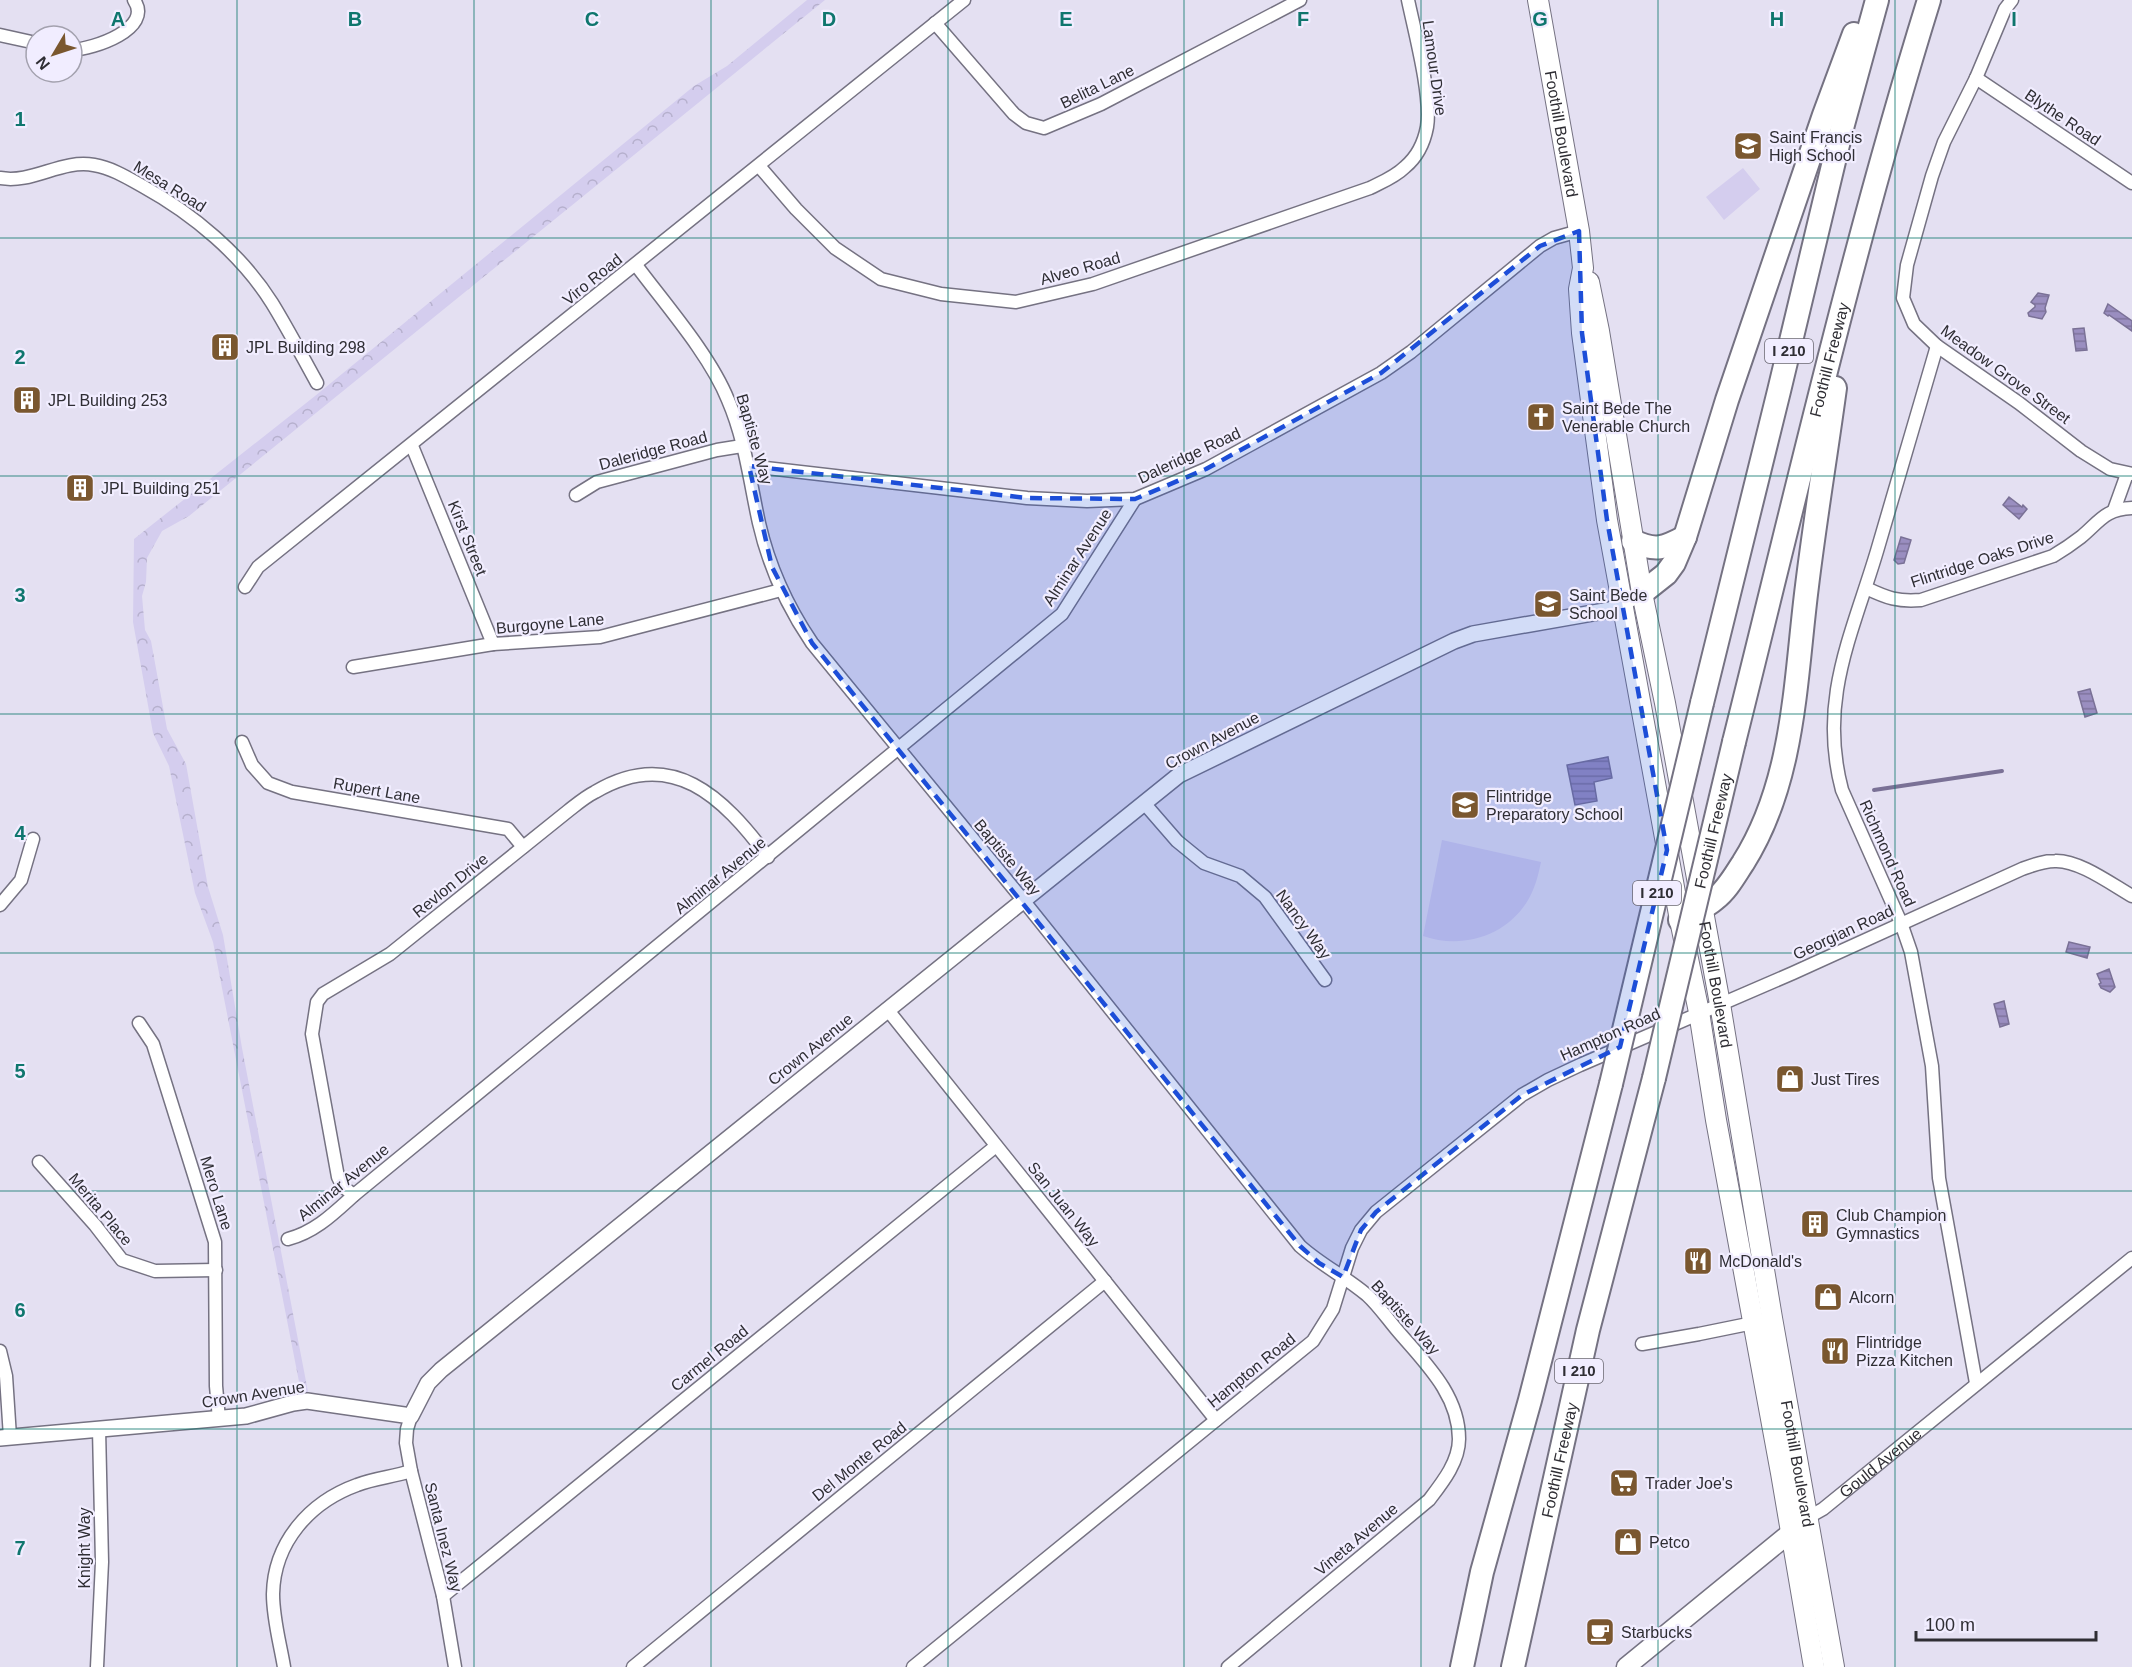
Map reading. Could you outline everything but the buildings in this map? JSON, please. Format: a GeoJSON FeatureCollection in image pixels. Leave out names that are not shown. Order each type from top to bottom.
{"type":"FeatureCollection","features":[{"type":"Feature","properties":{"kind":"highway"},"geometry":{"type":"LineString","coordinates":[[1632,599],[1666,574],[1674,563],[1685,537],[1727,399],[1824,115],[1843,61],[1869,0]]}},
{"type":"Feature","properties":{"kind":"highway","name":"I 210"},"geometry":{"type":"LineString","coordinates":[[1462,1667],[1482,1572],[1533,1389],[1611,1084],[1842,128],[1877,0]]}},
{"type":"Feature","properties":{"kind":"highway","name":"Foothill Freeway"},"geometry":{"type":"LineString","coordinates":[[1513,1667],[1588,1330],[1654,1078],[1734,742],[1855,255],[1898,99],[1929,0]]}},
{"type":"Feature","properties":{"kind":"highway"},"geometry":{"type":"LineString","coordinates":[[1680,920],[1715,899],[1731,882],[1746,858],[1772,805],[1783,769],[1814,525],[1855,255]]}},
{"type":"Feature","properties":{"kind":"highway"},"geometry":{"type":"LineString","coordinates":[[1633,541],[1647,548],[1659,548],[1685,537]]}},
{"type":"Feature","properties":{"kind":"main road","name":"Foothill Boulevard"},"geometry":{"type":"LineString","coordinates":[[1538,0],[1579,231],[1583,268],[1579,290],[1582,333],[1606,520],[1665,703],[1719,1004],[1791,1533],[1814,1667]]}},
{"type":"Feature","properties":{"kind":"main road","name":"Foothill Boulevard"},"geometry":{"type":"LineString","coordinates":[[1583,268],[1591,287],[1633,541],[1632,599],[1680,920],[1699,1012],[1717,1129],[1807,1518],[1834,1667]]}},
{"type":"Feature","properties":{"kind":"main road","name":"Gould Avenue"},"geometry":{"type":"LineString","coordinates":[[1626,1667],[1807,1518]]}},
{"type":"Feature","properties":{"kind":"street","name":"Viro Road"},"geometry":{"type":"LineString","coordinates":[[245,587],[258,567],[412,446],[964,0]]}},
{"type":"Feature","properties":{"kind":"street","name":"Belita Lane"},"geometry":{"type":"LineString","coordinates":[[935,23],[1014,114],[1026,123],[1044,128],[1101,104],[1300,0]]}},
{"type":"Feature","properties":{"kind":"street","name":"Lamour Drive"},"geometry":{"type":"LineString","coordinates":[[1408,0],[1427,107],[1424,141]]}},
{"type":"Feature","properties":{"kind":"street","name":"Meadow Grove Street"},"geometry":{"type":"LineString","coordinates":[[2012,0],[2005,9],[1976,78],[1944,142],[1918,222],[1903,298],[1914,324],[1938,346],[2081,450],[2110,469],[2130,474]]}},
{"type":"Feature","properties":{"kind":"street"},"geometry":{"type":"LineString","coordinates":[[84,48],[94,47],[111,39],[131,26],[138,19],[137,5]]}},
{"type":"Feature","properties":{"kind":"street"},"geometry":{"type":"LineString","coordinates":[[0,35],[24,40]]}},
{"type":"Feature","properties":{"kind":"street","name":"Blythe Road"},"geometry":{"type":"LineString","coordinates":[[1976,78],[2132,183]]}},
{"type":"Feature","properties":{"kind":"street","name":"Alveo Road"},"geometry":{"type":"LineString","coordinates":[[759,166],[796,209],[835,248],[881,279],[941,294],[1017,302],[1093,284],[1370,188],[1391,178],[1404,168],[1424,141]]}},
{"type":"Feature","properties":{"kind":"street","name":"Mesa Road"},"geometry":{"type":"LineString","coordinates":[[0,178],[25,178],[61,166],[94,165],[115,171],[189,214],[211,232],[271,301],[317,383]]}},
{"type":"Feature","properties":{"kind":"street","name":"Daleridge Road"},"geometry":{"type":"LineString","coordinates":[[749,466],[1028,498],[1087,501],[1135,499],[1206,469],[1380,373],[1411,352],[1540,246],[1554,238],[1579,231]]}},
{"type":"Feature","properties":{"kind":"street","name":"Baptiste Way"},"geometry":{"type":"LineString","coordinates":[[636,265],[713,372],[728,398],[749,466],[759,524],[781,590],[794,616],[812,643],[1023,900],[1300,1246],[1319,1263],[1343,1277],[1369,1297],[1440,1380],[1454,1409]]}},
{"type":"Feature","properties":{"kind":"street","name":"Richmond Road"},"geometry":{"type":"LineString","coordinates":[[1938,346],[1866,588],[1846,646],[1837,681],[1833,712],[1836,768],[1842,790],[1901,923],[1911,952],[1932,1066],[1939,1178],[1976,1383]]}},
{"type":"Feature","properties":{"kind":"street","name":"Kirst Street"},"geometry":{"type":"LineString","coordinates":[[412,446],[493,644]]}},
{"type":"Feature","properties":{"kind":"street","name":"Daleridge Road"},"geometry":{"type":"LineString","coordinates":[[576,495],[585,487],[597,482],[717,450],[742,446]]}},
{"type":"Feature","properties":{"kind":"street"},"geometry":{"type":"LineString","coordinates":[[2114,510],[2130,474]]}},
{"type":"Feature","properties":{"kind":"street","name":"Alminar Avenue"},"geometry":{"type":"LineString","coordinates":[[288,1239],[319,1226],[1062,614],[1135,499]]}},
{"type":"Feature","properties":{"kind":"street","name":"Flintridge Oaks Drive"},"geometry":{"type":"LineString","coordinates":[[1866,588],[1889,599],[1921,600],[2053,556],[2069,546],[2104,515],[2114,510],[2132,507]]}},
{"type":"Feature","properties":{"kind":"street","name":"Burgoyne Lane"},"geometry":{"type":"LineString","coordinates":[[353,667],[493,644],[600,637],[781,590]]}},
{"type":"Feature","properties":{"kind":"street","name":"Crown Avenue"},"geometry":{"type":"LineString","coordinates":[[5,1437],[254,1415],[307,1401],[411,1416],[428,1383],[441,1370],[1179,775],[1454,641],[1473,634],[1610,610],[1632,599]]}},
{"type":"Feature","properties":{"kind":"street","name":"Rupert Lane"},"geometry":{"type":"LineString","coordinates":[[242,742],[252,765],[268,783],[292,792],[508,829],[523,847]]}},
{"type":"Feature","properties":{"kind":"street","name":"Revlon Drive"},"geometry":{"type":"LineString","coordinates":[[354,1195],[343,1187],[338,1178],[312,1034],[317,1002],[323,994],[390,954],[596,791],[628,777],[655,775],[682,780],[710,793],[748,830],[768,857]]}},
{"type":"Feature","properties":{"kind":"street","name":"Nancy Way"},"geometry":{"type":"LineString","coordinates":[[1144,803],[1177,841],[1204,863],[1240,876],[1265,897],[1325,980]]}},
{"type":"Feature","properties":{"kind":"street"},"geometry":{"type":"LineString","coordinates":[[0,905],[21,880],[33,839]]}},
{"type":"Feature","properties":{"kind":"street","name":"Georgian Road"},"geometry":{"type":"LineString","coordinates":[[1699,1012],[1784,977],[2022,869],[2057,861],[2076,864],[2132,896]]}},
{"type":"Feature","properties":{"kind":"street","name":"San Juan Way"},"geometry":{"type":"LineString","coordinates":[[886,1009],[1216,1420]]}},
{"type":"Feature","properties":{"kind":"street","name":"Hampton Road"},"geometry":{"type":"LineString","coordinates":[[912,1667],[1313,1341],[1333,1308],[1352,1248],[1361,1230],[1376,1212],[1506,1108],[1548,1080],[1699,1012]]}},
{"type":"Feature","properties":{"kind":"street","name":"Mero Lane"},"geometry":{"type":"LineString","coordinates":[[140,1023],[153,1044],[215,1242],[216,1386],[219,1419]]}},
{"type":"Feature","properties":{"kind":"street","name":"Carmel Road"},"geometry":{"type":"LineString","coordinates":[[443,1596],[996,1146]]}},
{"type":"Feature","properties":{"kind":"street","name":"Merita Place"},"geometry":{"type":"LineString","coordinates":[[39,1162],[95,1224],[122,1260],[155,1270],[216,1270]]}},
{"type":"Feature","properties":{"kind":"street","name":"Gould Avenue"},"geometry":{"type":"LineString","coordinates":[[1807,1518],[1823,1509],[2132,1258]]}},
{"type":"Feature","properties":{"kind":"street","name":"Del Monte Road"},"geometry":{"type":"LineString","coordinates":[[633,1667],[1106,1281]]}},
{"type":"Feature","properties":{"kind":"street"},"geometry":{"type":"LineString","coordinates":[[1641,1344],[1762,1321]]}},
{"type":"Feature","properties":{"kind":"street"},"geometry":{"type":"LineString","coordinates":[[0,1351],[6,1376],[5,1437]]}},
{"type":"Feature","properties":{"kind":"street","name":"Vineta Avenue"},"geometry":{"type":"LineString","coordinates":[[1228,1667],[1429,1500],[1449,1472],[1459,1440],[1454,1409]]}},
{"type":"Feature","properties":{"kind":"street","name":"Santa Inez Way"},"geometry":{"type":"LineString","coordinates":[[411,1416],[405,1443],[443,1596],[454,1667]]}},
{"type":"Feature","properties":{"kind":"street","name":"Knight Way"},"geometry":{"type":"LineString","coordinates":[[97,1667],[102,1562],[99,1429]]}},
{"type":"Feature","properties":{"kind":"street"},"geometry":{"type":"LineString","coordinates":[[284,1667],[274,1612],[273,1592],[277,1568],[299,1523],[313,1509],[337,1494],[359,1484],[411,1471]]}},
{"type":"Feature","properties":{"kind":"highlighted area"},"geometry":{"type":"Polygon","coordinates":[[[1579,231],[1582,333],[1607,520],[1667,850],[1620,1047],[1522,1095],[1376,1212],[1361,1230],[1343,1277],[1319,1263],[1300,1246],[812,643],[772,567],[749,466],[1027,498],[1135,499],[1206,469],[1381,373],[1540,246],[1579,231]]]}},
{"type":"Feature","properties":{"kind":"green space"},"geometry":{"type":"Polygon","coordinates":[[[807,0],[825,0],[189,516],[162,531],[147,558],[146,582],[142,596],[145,630],[151,641],[167,729],[186,764],[208,887],[223,935],[242,1048],[309,1397],[302,1397],[213,942],[195,893],[169,766],[153,733],[133,622],[134,539],[315,396],[694,86],[727,66],[807,0]]]}},
{"type":"Feature","properties":{"kind":"green space"},"geometry":{"type":"Polygon","coordinates":[[[1743,168],[1760,189],[1724,220],[1706,197],[1743,168]]]}},
{"type":"Feature","properties":{"kind":"green space"},"geometry":{"type":"Polygon","coordinates":[[[1442,840],[1541,862],[1537,880],[1525,905],[1502,927],[1487,935],[1456,941],[1423,936],[1442,840]]]}},
{"type":"Feature","properties":{"kind":"shaded area"},"geometry":{"type":"Polygon","coordinates":[[[2038,293],[2049,295],[2046,312],[2042,319],[2029,316],[2028,313],[2035,307],[2031,302],[2038,293]]]}},
{"type":"Feature","properties":{"kind":"shaded area"},"geometry":{"type":"Polygon","coordinates":[[[2108,304],[2132,321],[2132,331],[2104,313],[2108,304]]]}},
{"type":"Feature","properties":{"kind":"shaded area"},"geometry":{"type":"Polygon","coordinates":[[[2084,328],[2087,350],[2076,351],[2073,329],[2084,328]]]}},
{"type":"Feature","properties":{"kind":"shaded area"},"geometry":{"type":"Polygon","coordinates":[[[2009,497],[2027,509],[2019,519],[2003,505],[2009,497]]]}},
{"type":"Feature","properties":{"kind":"shaded area"},"geometry":{"type":"Polygon","coordinates":[[[1901,537],[1911,540],[1904,563],[1898,564],[1894,560],[1901,537]]]}},
{"type":"Feature","properties":{"kind":"shaded area"},"geometry":{"type":"Polygon","coordinates":[[[2090,689],[2097,713],[2085,717],[2078,692],[2090,689]]]}},
{"type":"Feature","properties":{"kind":"shaded area"},"geometry":{"type":"Polygon","coordinates":[[[1608,757],[1612,778],[1594,782],[1597,801],[1575,805],[1567,765],[1608,757]]]}},
{"type":"Feature","properties":{"kind":"shaded area"},"geometry":{"type":"Polygon","coordinates":[[[2069,942],[2090,947],[2087,958],[2066,952],[2069,942]]]}},
{"type":"Feature","properties":{"kind":"shaded area"},"geometry":{"type":"Polygon","coordinates":[[[2109,969],[2115,987],[2110,992],[2101,988],[2097,974],[2109,969]]]}},
{"type":"Feature","properties":{"kind":"shaded area"},"geometry":{"type":"Polygon","coordinates":[[[2004,1001],[2009,1024],[2000,1027],[1994,1004],[2004,1001]]]}},
{"type":"Feature","properties":{"kind":"waterway"},"geometry":{"type":"LineString","coordinates":[[1874,790],[2002,771]]}},
{"type":"Feature","properties":{"kind":"place","name":"Saint Francis High School"},"geometry":{"type":"Point","coordinates":[1748,146]}},
{"type":"Feature","properties":{"kind":"place","name":"JPL Building 298"},"geometry":{"type":"Point","coordinates":[225,347]}},
{"type":"Feature","properties":{"kind":"place","name":"JPL Building 253"},"geometry":{"type":"Point","coordinates":[27,400]}},
{"type":"Feature","properties":{"kind":"place","name":"Saint Bede The Venerable Church"},"geometry":{"type":"Point","coordinates":[1541,417]}},
{"type":"Feature","properties":{"kind":"place","name":"JPL Building 251"},"geometry":{"type":"Point","coordinates":[80,488]}},
{"type":"Feature","properties":{"kind":"place","name":"Saint Bede School"},"geometry":{"type":"Point","coordinates":[1548,604]}},
{"type":"Feature","properties":{"kind":"place","name":"Flintridge Preparatory School"},"geometry":{"type":"Point","coordinates":[1465,805]}},
{"type":"Feature","properties":{"kind":"place","name":"Just Tires"},"geometry":{"type":"Point","coordinates":[1790,1079]}},
{"type":"Feature","properties":{"kind":"place","name":"Club Champion Gymnastics"},"geometry":{"type":"Point","coordinates":[1815,1224]}},
{"type":"Feature","properties":{"kind":"place","name":"McDonald's"},"geometry":{"type":"Point","coordinates":[1698,1261]}},
{"type":"Feature","properties":{"kind":"place","name":"Alcorn"},"geometry":{"type":"Point","coordinates":[1828,1297]}},
{"type":"Feature","properties":{"kind":"place","name":"Flintridge Pizza Kitchen"},"geometry":{"type":"Point","coordinates":[1835,1351]}},
{"type":"Feature","properties":{"kind":"place","name":"Trader Joe's"},"geometry":{"type":"Point","coordinates":[1624,1483]}},
{"type":"Feature","properties":{"kind":"place","name":"Petco"},"geometry":{"type":"Point","coordinates":[1628,1542]}},
{"type":"Feature","properties":{"kind":"place","name":"Starbucks"},"geometry":{"type":"Point","coordinates":[1600,1632]}}]}
